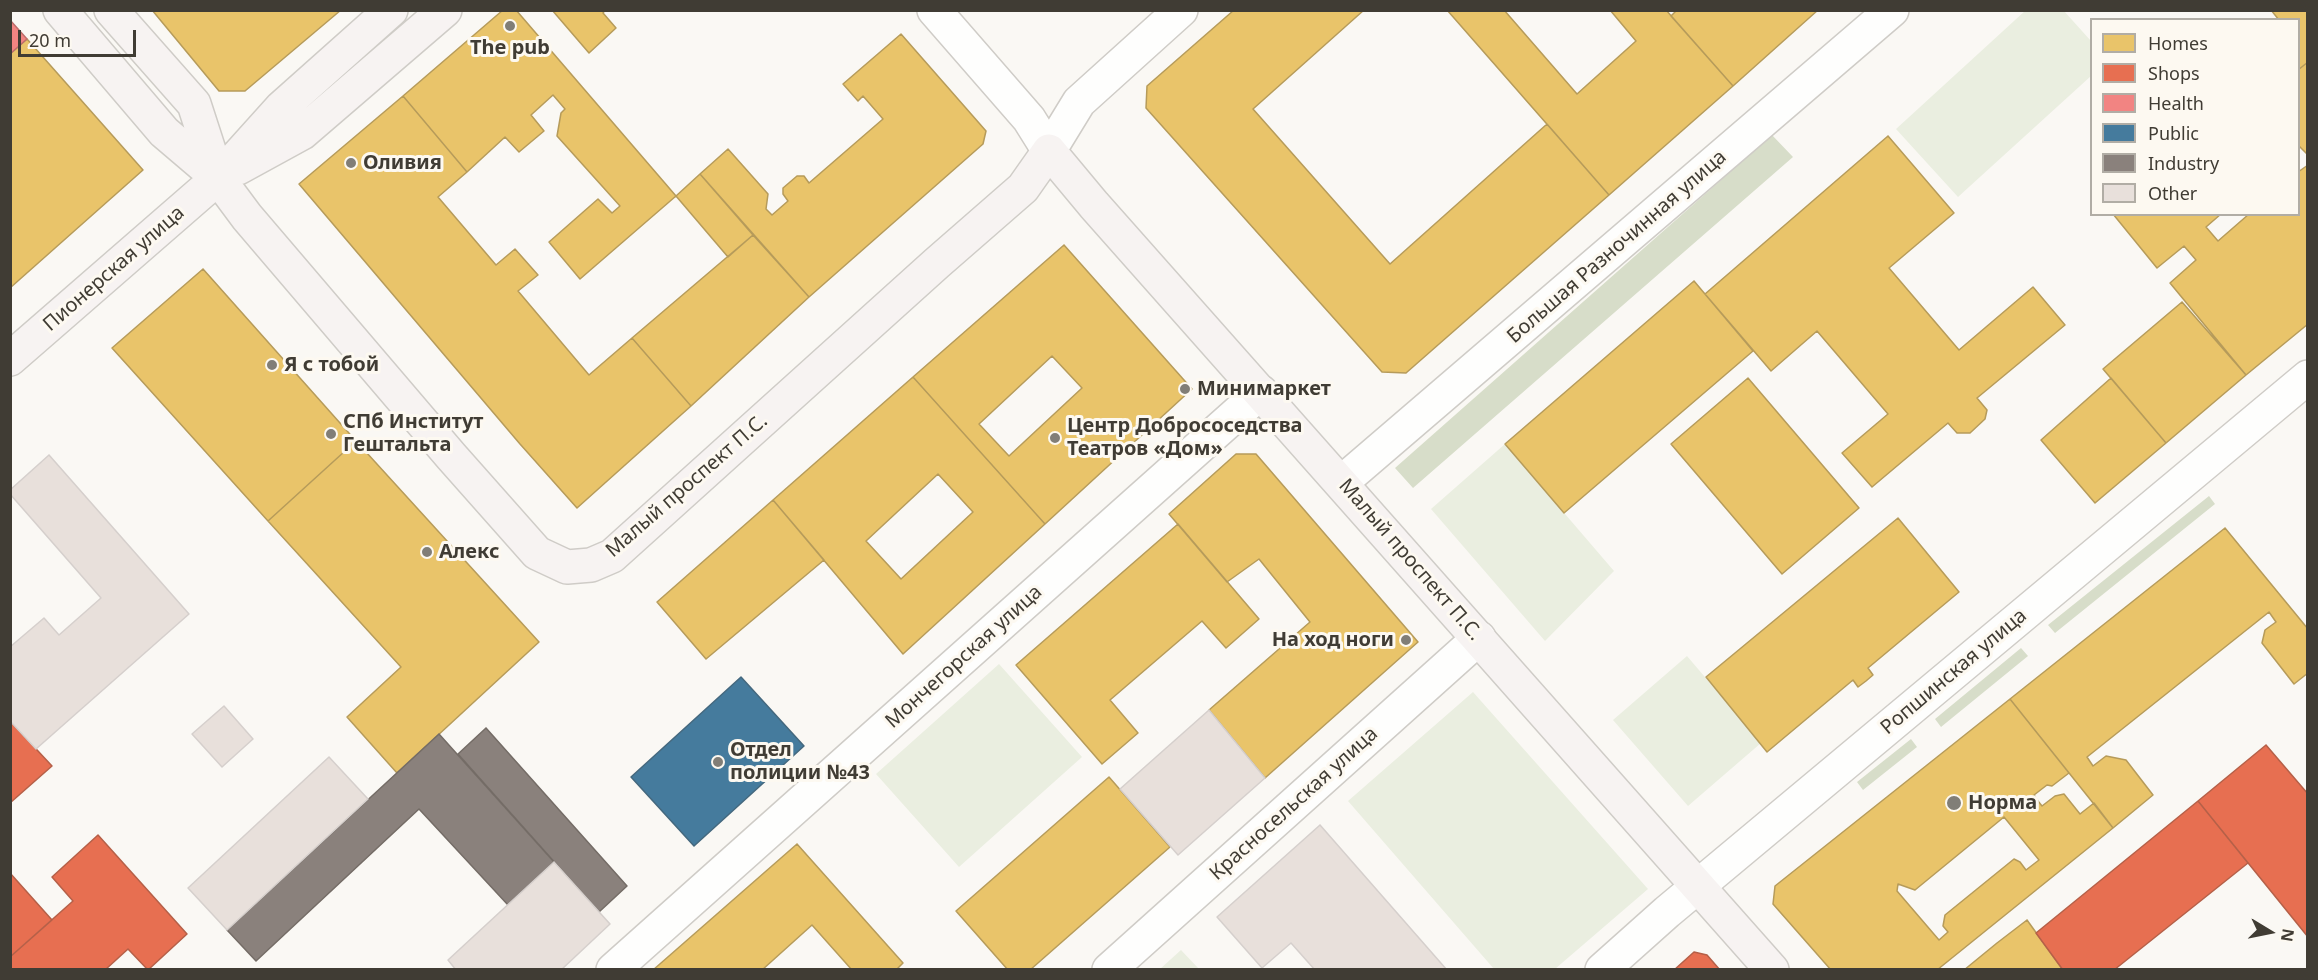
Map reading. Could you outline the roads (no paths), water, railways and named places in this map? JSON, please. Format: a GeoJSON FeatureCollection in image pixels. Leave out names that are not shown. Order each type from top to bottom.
{"type":"FeatureCollection","features":[{"type":"Feature","properties":{"kind":"street","name":"Малый проспект П.С."},"geometry":{"type":"LineString","coordinates":[[60,10],[164,132],[218,178],[294,272],[537,553],[567,567],[591,565],[612,556],[888,306],[1023,188],[1049,151]]}},
{"type":"Feature","properties":{"kind":"street","name":"Малый проспект П.С."},"geometry":{"type":"LineString","coordinates":[[111,10],[194,104],[218,178]]}},
{"type":"Feature","properties":{"kind":"street","name":"Пионерская улица"},"geometry":{"type":"LineString","coordinates":[[10,359],[218,178],[281,108],[391,10]]}},
{"type":"Feature","properties":{"kind":"street","name":"Пионерская улица"},"geometry":{"type":"LineString","coordinates":[[218,178],[302,133],[445,10]]}},
{"type":"Feature","properties":{"kind":"street","name":"Малый проспект П.С."},"geometry":{"type":"LineString","coordinates":[[934,10],[1029,119],[1049,151],[1094,205],[1772,969]]}},
{"type":"Feature","properties":{"kind":"street"},"geometry":{"type":"LineString","coordinates":[[1049,151],[1079,102],[1181,10]]}},
{"type":"Feature","properties":{"kind":"street","name":"Большая Разночинная улица"},"geometry":{"type":"LineString","coordinates":[[1342,482],[1892,10]]}},
{"type":"Feature","properties":{"kind":"street","name":"Ропшинская улица"},"geometry":{"type":"LineString","coordinates":[[1602,969],[2307,377]]}},
{"type":"Feature","properties":{"kind":"street","name":"Мончегорская улица"},"geometry":{"type":"LineString","coordinates":[[613,969],[1261,392]]}},
{"type":"Feature","properties":{"kind":"street","name":"Красносельская улица"},"geometry":{"type":"LineString","coordinates":[[1108,969],[1479,638]]}},
{"type":"Feature","properties":{"kind":"place","name":"The pub"},"geometry":{"type":"Point","coordinates":[510,26]}},
{"type":"Feature","properties":{"kind":"place","name":"Оливия"},"geometry":{"type":"Point","coordinates":[351,163]}},
{"type":"Feature","properties":{"kind":"place","name":"Я с тобой"},"geometry":{"type":"Point","coordinates":[272,365]}},
{"type":"Feature","properties":{"kind":"place","name":"Минимаркет"},"geometry":{"type":"Point","coordinates":[1185,389]}},
{"type":"Feature","properties":{"kind":"place","name":"СПб Институт Гештальта"},"geometry":{"type":"Point","coordinates":[331,434]}},
{"type":"Feature","properties":{"kind":"place","name":"Центр Добрососедства Театров «Дом»"},"geometry":{"type":"Point","coordinates":[1055,438]}},
{"type":"Feature","properties":{"kind":"place","name":"Алекс"},"geometry":{"type":"Point","coordinates":[427,552]}},
{"type":"Feature","properties":{"kind":"place","name":"На ход ноги"},"geometry":{"type":"Point","coordinates":[1406,640]}},
{"type":"Feature","properties":{"kind":"place","name":"Отдел полиции №43"},"geometry":{"type":"Point","coordinates":[718,762]}},
{"type":"Feature","properties":{"kind":"place","name":"Норма"},"geometry":{"type":"Point","coordinates":[1954,803]}}]}
